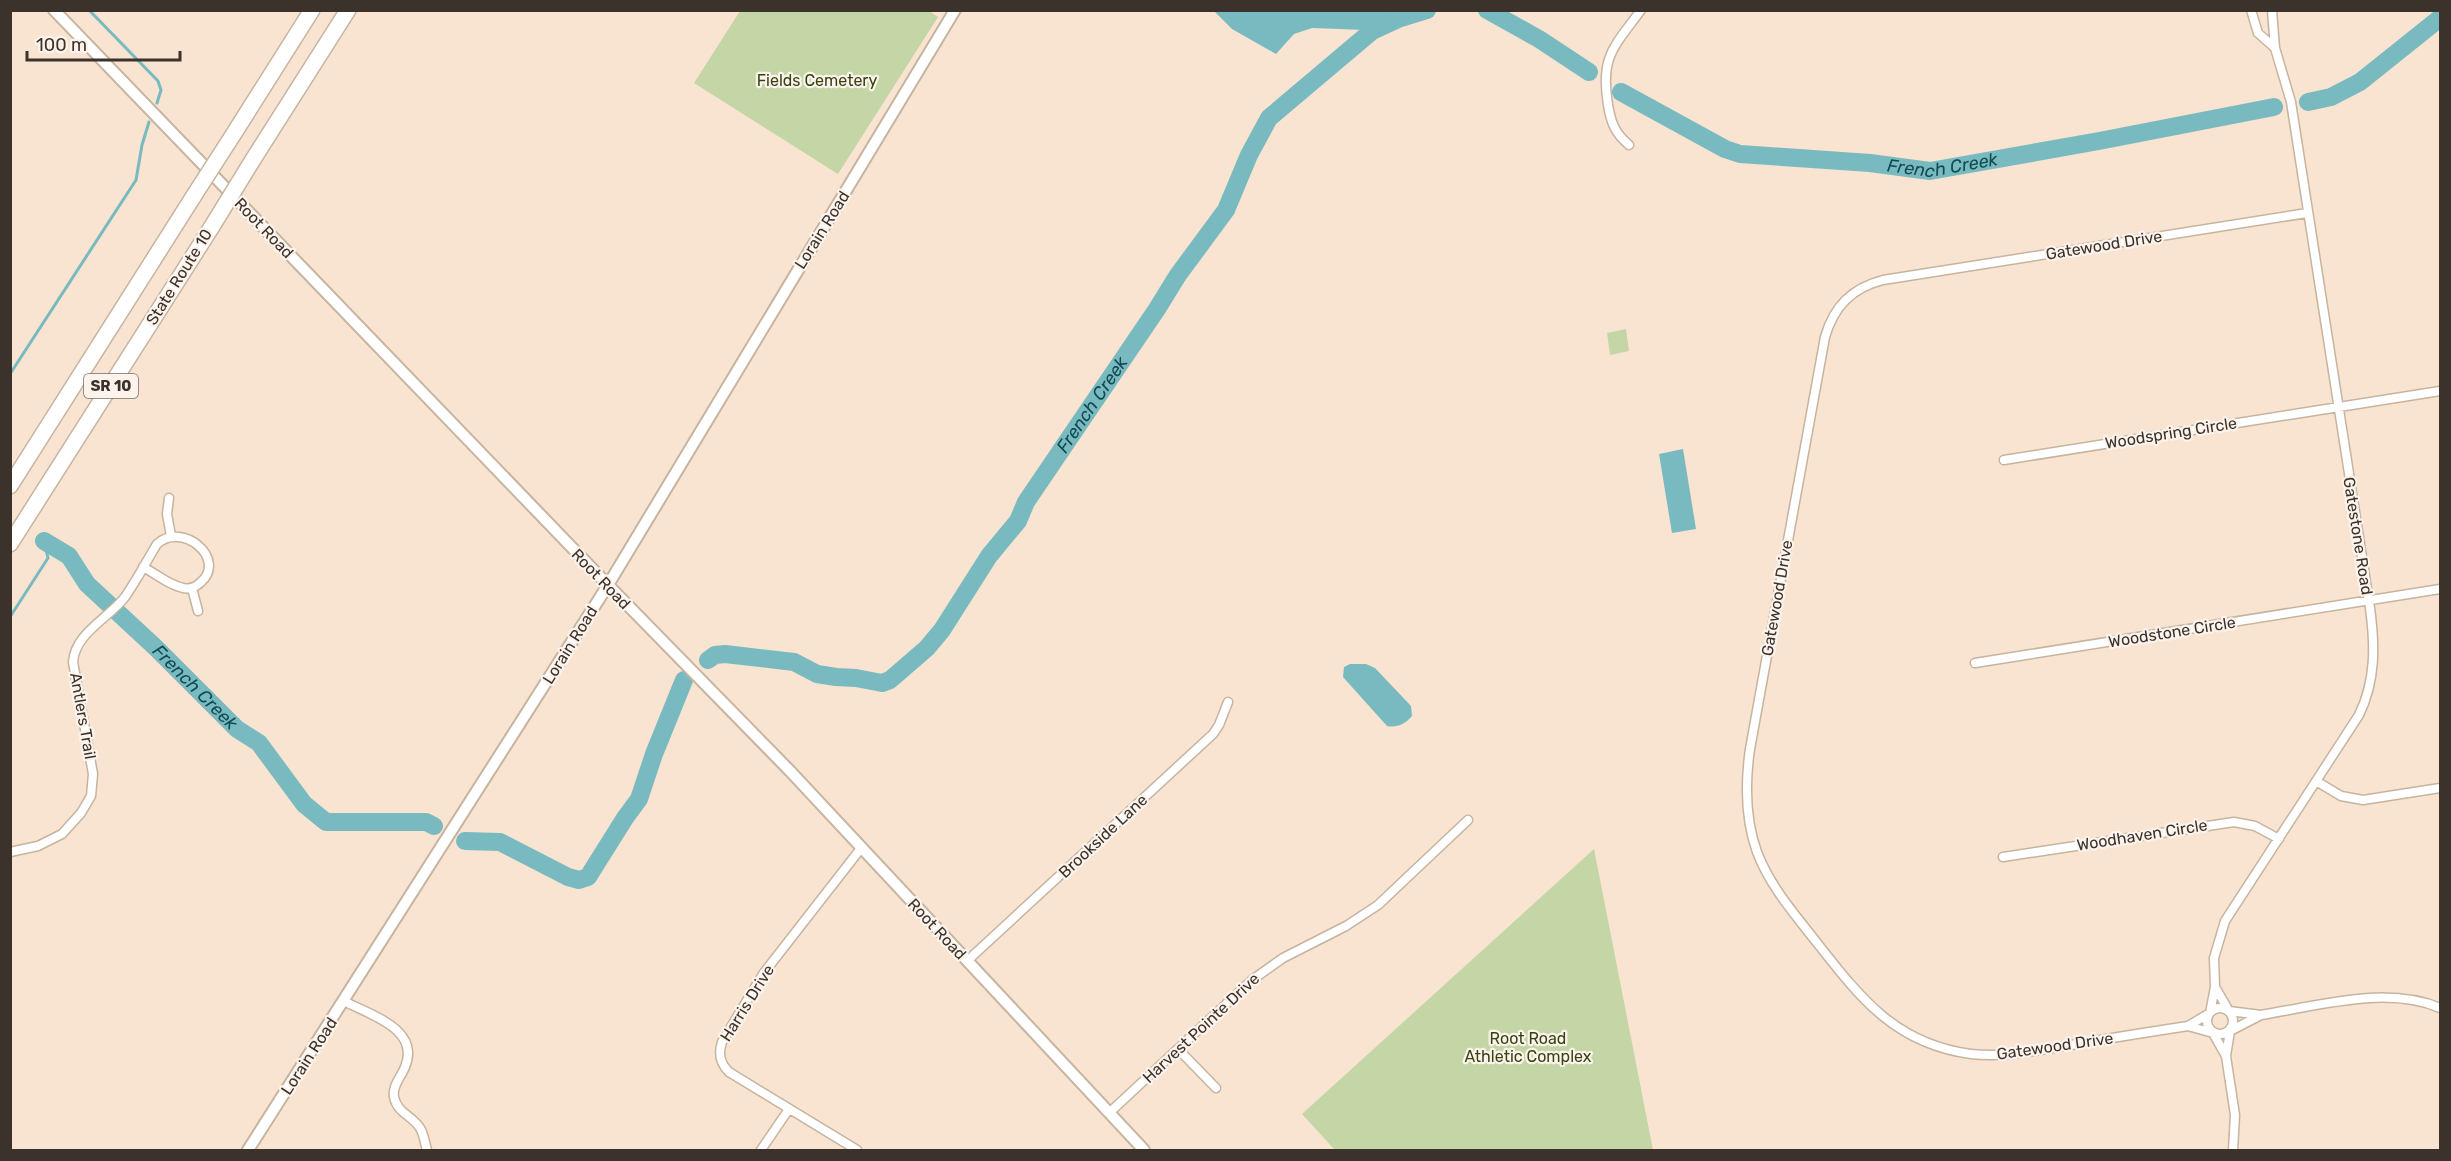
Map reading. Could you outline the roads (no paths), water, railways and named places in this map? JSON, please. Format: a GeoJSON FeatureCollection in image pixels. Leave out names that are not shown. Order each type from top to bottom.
{"type":"FeatureCollection","features":[{"type":"Feature","properties":{"kind":"highway","name":"State Route 10"},"geometry":{"type":"LineString","coordinates":[[10,486],[312,10]]}},
{"type":"Feature","properties":{"kind":"highway","name":"State Route 10"},"geometry":{"type":"LineString","coordinates":[[10,544],[348,10]]}},
{"type":"Feature","properties":{"kind":"street","name":"Root Road"},"geometry":{"type":"LineString","coordinates":[[54,10],[790,771],[1144,1150]]}},
{"type":"Feature","properties":{"kind":"street","name":"Lorain Road"},"geometry":{"type":"LineString","coordinates":[[248,1150],[608,585],[955,10]]}},
{"type":"Feature","properties":{"kind":"street"},"geometry":{"type":"LineString","coordinates":[[1629,145],[1612,126],[1605,75],[1611,52],[1641,10]]}},
{"type":"Feature","properties":{"kind":"street","name":"Gatestone Road"},"geometry":{"type":"LineString","coordinates":[[2251,10],[2258,33],[2275,48]]}},
{"type":"Feature","properties":{"kind":"street","name":"Gatestone Road"},"geometry":{"type":"LineString","coordinates":[[2210,1013],[2215,987],[2214,958],[2221,930],[2359,715],[2368,691],[2374,655],[2369,601],[2291,102],[2275,48],[2272,10]]}},
{"type":"Feature","properties":{"kind":"street","name":"Gatewood Drive"},"geometry":{"type":"LineString","coordinates":[[2210,1013],[2188,1026],[2020,1053],[1990,1055],[1942,1047],[1903,1031],[1880,1015],[1863,999],[1783,900],[1771,881],[1758,854],[1748,815],[1746,788],[1750,749],[1809,416],[1825,337],[1840,304],[1860,288],[1883,280],[2307,213]]}},
{"type":"Feature","properties":{"kind":"street","name":"Woodspring Circle"},"geometry":{"type":"LineString","coordinates":[[2004,460],[2440,392]]}},
{"type":"Feature","properties":{"kind":"street"},"geometry":{"type":"LineString","coordinates":[[143,567],[177,587],[192,588],[205,578],[208,571],[207,555],[202,549],[186,538],[171,536],[166,514],[169,498]]}},
{"type":"Feature","properties":{"kind":"street","name":"Antlers Trail"},"geometry":{"type":"LineString","coordinates":[[10,852],[38,846],[62,834],[81,813],[91,796],[93,774],[74,655],[80,642],[124,598],[157,544],[171,536]]}},
{"type":"Feature","properties":{"kind":"street"},"geometry":{"type":"LineString","coordinates":[[192,588],[198,611]]}},
{"type":"Feature","properties":{"kind":"street","name":"Woodstone Circle"},"geometry":{"type":"LineString","coordinates":[[1975,663],[2440,590]]}},
{"type":"Feature","properties":{"kind":"street","name":"Brookside Lane"},"geometry":{"type":"LineString","coordinates":[[967,961],[1213,734],[1228,702]]}},
{"type":"Feature","properties":{"kind":"street"},"geometry":{"type":"LineString","coordinates":[[2316,781],[2341,796],[2363,800],[2440,788]]}},
{"type":"Feature","properties":{"kind":"street","name":"Harvest Pointe Drive"},"geometry":{"type":"LineString","coordinates":[[1109,1113],[1261,972],[1293,951],[1346,926],[1378,904],[1468,820]]}},
{"type":"Feature","properties":{"kind":"street","name":"Woodhaven Circle"},"geometry":{"type":"LineString","coordinates":[[2002,857],[2234,822],[2255,826],[2278,839]]}},
{"type":"Feature","properties":{"kind":"street","name":"Harris Drive"},"geometry":{"type":"LineString","coordinates":[[857,1150],[729,1072],[721,1061],[720,1046],[759,981],[862,847]]}},
{"type":"Feature","properties":{"kind":"street","name":"Gatestone Road"},"geometry":{"type":"LineString","coordinates":[[2215,987],[2229,1011]]}},
{"type":"Feature","properties":{"kind":"street"},"geometry":{"type":"LineString","coordinates":[[2226,1056],[2207,1022],[2210,1013],[2220,1008],[2261,1015],[2378,997],[2408,999],[2440,1008]]}},
{"type":"Feature","properties":{"kind":"street"},"geometry":{"type":"LineString","coordinates":[[344,1001],[398,1030],[405,1038],[408,1057],[393,1092],[394,1101],[403,1113],[420,1128],[427,1150]]}},
{"type":"Feature","properties":{"kind":"street"},"geometry":{"type":"LineString","coordinates":[[2229,1011],[2234,1019],[2226,1056],[2235,1115],[2233,1150]]}},
{"type":"Feature","properties":{"kind":"street"},"geometry":{"type":"LineString","coordinates":[[2213,1033],[2222,1035],[2261,1015]]}},
{"type":"Feature","properties":{"kind":"street","name":"Gatewood Drive"},"geometry":{"type":"LineString","coordinates":[[2188,1026],[2213,1033]]}},
{"type":"Feature","properties":{"kind":"street"},"geometry":{"type":"LineString","coordinates":[[1178,1049],[1216,1089]]}},
{"type":"Feature","properties":{"kind":"street"},"geometry":{"type":"LineString","coordinates":[[761,1150],[789,1109]]}},
{"type":"Feature","properties":{"kind":"water"},"geometry":{"type":"Polygon","coordinates":[[[1214,11],[1399,11],[1396,17],[1366,30],[1312,28],[1294,34],[1276,54],[1232,29],[1214,11]]]}},
{"type":"Feature","properties":{"kind":"water"},"geometry":{"type":"Polygon","coordinates":[[[1683,449],[1696,529],[1672,533],[1659,454],[1683,449]]]}},
{"type":"Feature","properties":{"kind":"water"},"geometry":{"type":"Polygon","coordinates":[[[1350,664],[1366,664],[1375,668],[1411,706],[1412,716],[1401,725],[1387,726],[1343,677],[1344,667],[1350,664]]]}},
{"type":"Feature","properties":{"kind":"waterway","name":"French Creek"},"geometry":{"type":"LineString","coordinates":[[89,10],[158,81],[161,90],[157,103]]}},
{"type":"Feature","properties":{"kind":"waterway","name":"French Creek"},"geometry":{"type":"LineString","coordinates":[[708,660],[715,655],[725,654],[794,662],[817,674],[882,683],[890,680],[927,648],[942,630],[989,556],[1018,521],[1026,502],[1178,275],[1226,210],[1249,155],[1269,118],[1372,31],[1398,19],[1427,10]]}},
{"type":"Feature","properties":{"kind":"waterway","name":"French Creek"},"geometry":{"type":"LineString","coordinates":[[1487,10],[1539,39],[1589,72]]}},
{"type":"Feature","properties":{"kind":"waterway","name":"French Creek"},"geometry":{"type":"LineString","coordinates":[[2308,102],[2331,97],[2360,82],[2440,18]]}},
{"type":"Feature","properties":{"kind":"waterway","name":"French Creek"},"geometry":{"type":"LineString","coordinates":[[1621,92],[1725,149],[1740,154],[1870,163],[1930,171],[2274,107]]}},
{"type":"Feature","properties":{"kind":"waterway","name":"French Creek"},"geometry":{"type":"LineString","coordinates":[[10,374],[136,180],[142,145],[149,122]]}},
{"type":"Feature","properties":{"kind":"waterway","name":"French Creek"},"geometry":{"type":"LineString","coordinates":[[10,617],[48,558],[44,541]]}},
{"type":"Feature","properties":{"kind":"waterway","name":"French Creek"},"geometry":{"type":"LineString","coordinates":[[44,541],[69,556],[87,584],[155,647],[237,729],[259,743],[304,804],[326,822],[426,822],[434,826]]}},
{"type":"Feature","properties":{"kind":"waterway","name":"French Creek"},"geometry":{"type":"LineString","coordinates":[[465,841],[500,842],[568,877],[579,880],[588,877],[639,799],[654,754],[684,680]]}},
{"type":"Feature","properties":{"kind":"park label","name":"Fields Cemetery"},"geometry":{"type":"Point","coordinates":[817,80]}},
{"type":"Feature","properties":{"kind":"park label","name":"Root Road Athletic Complex"},"geometry":{"type":"Point","coordinates":[1528,1047]}}]}
